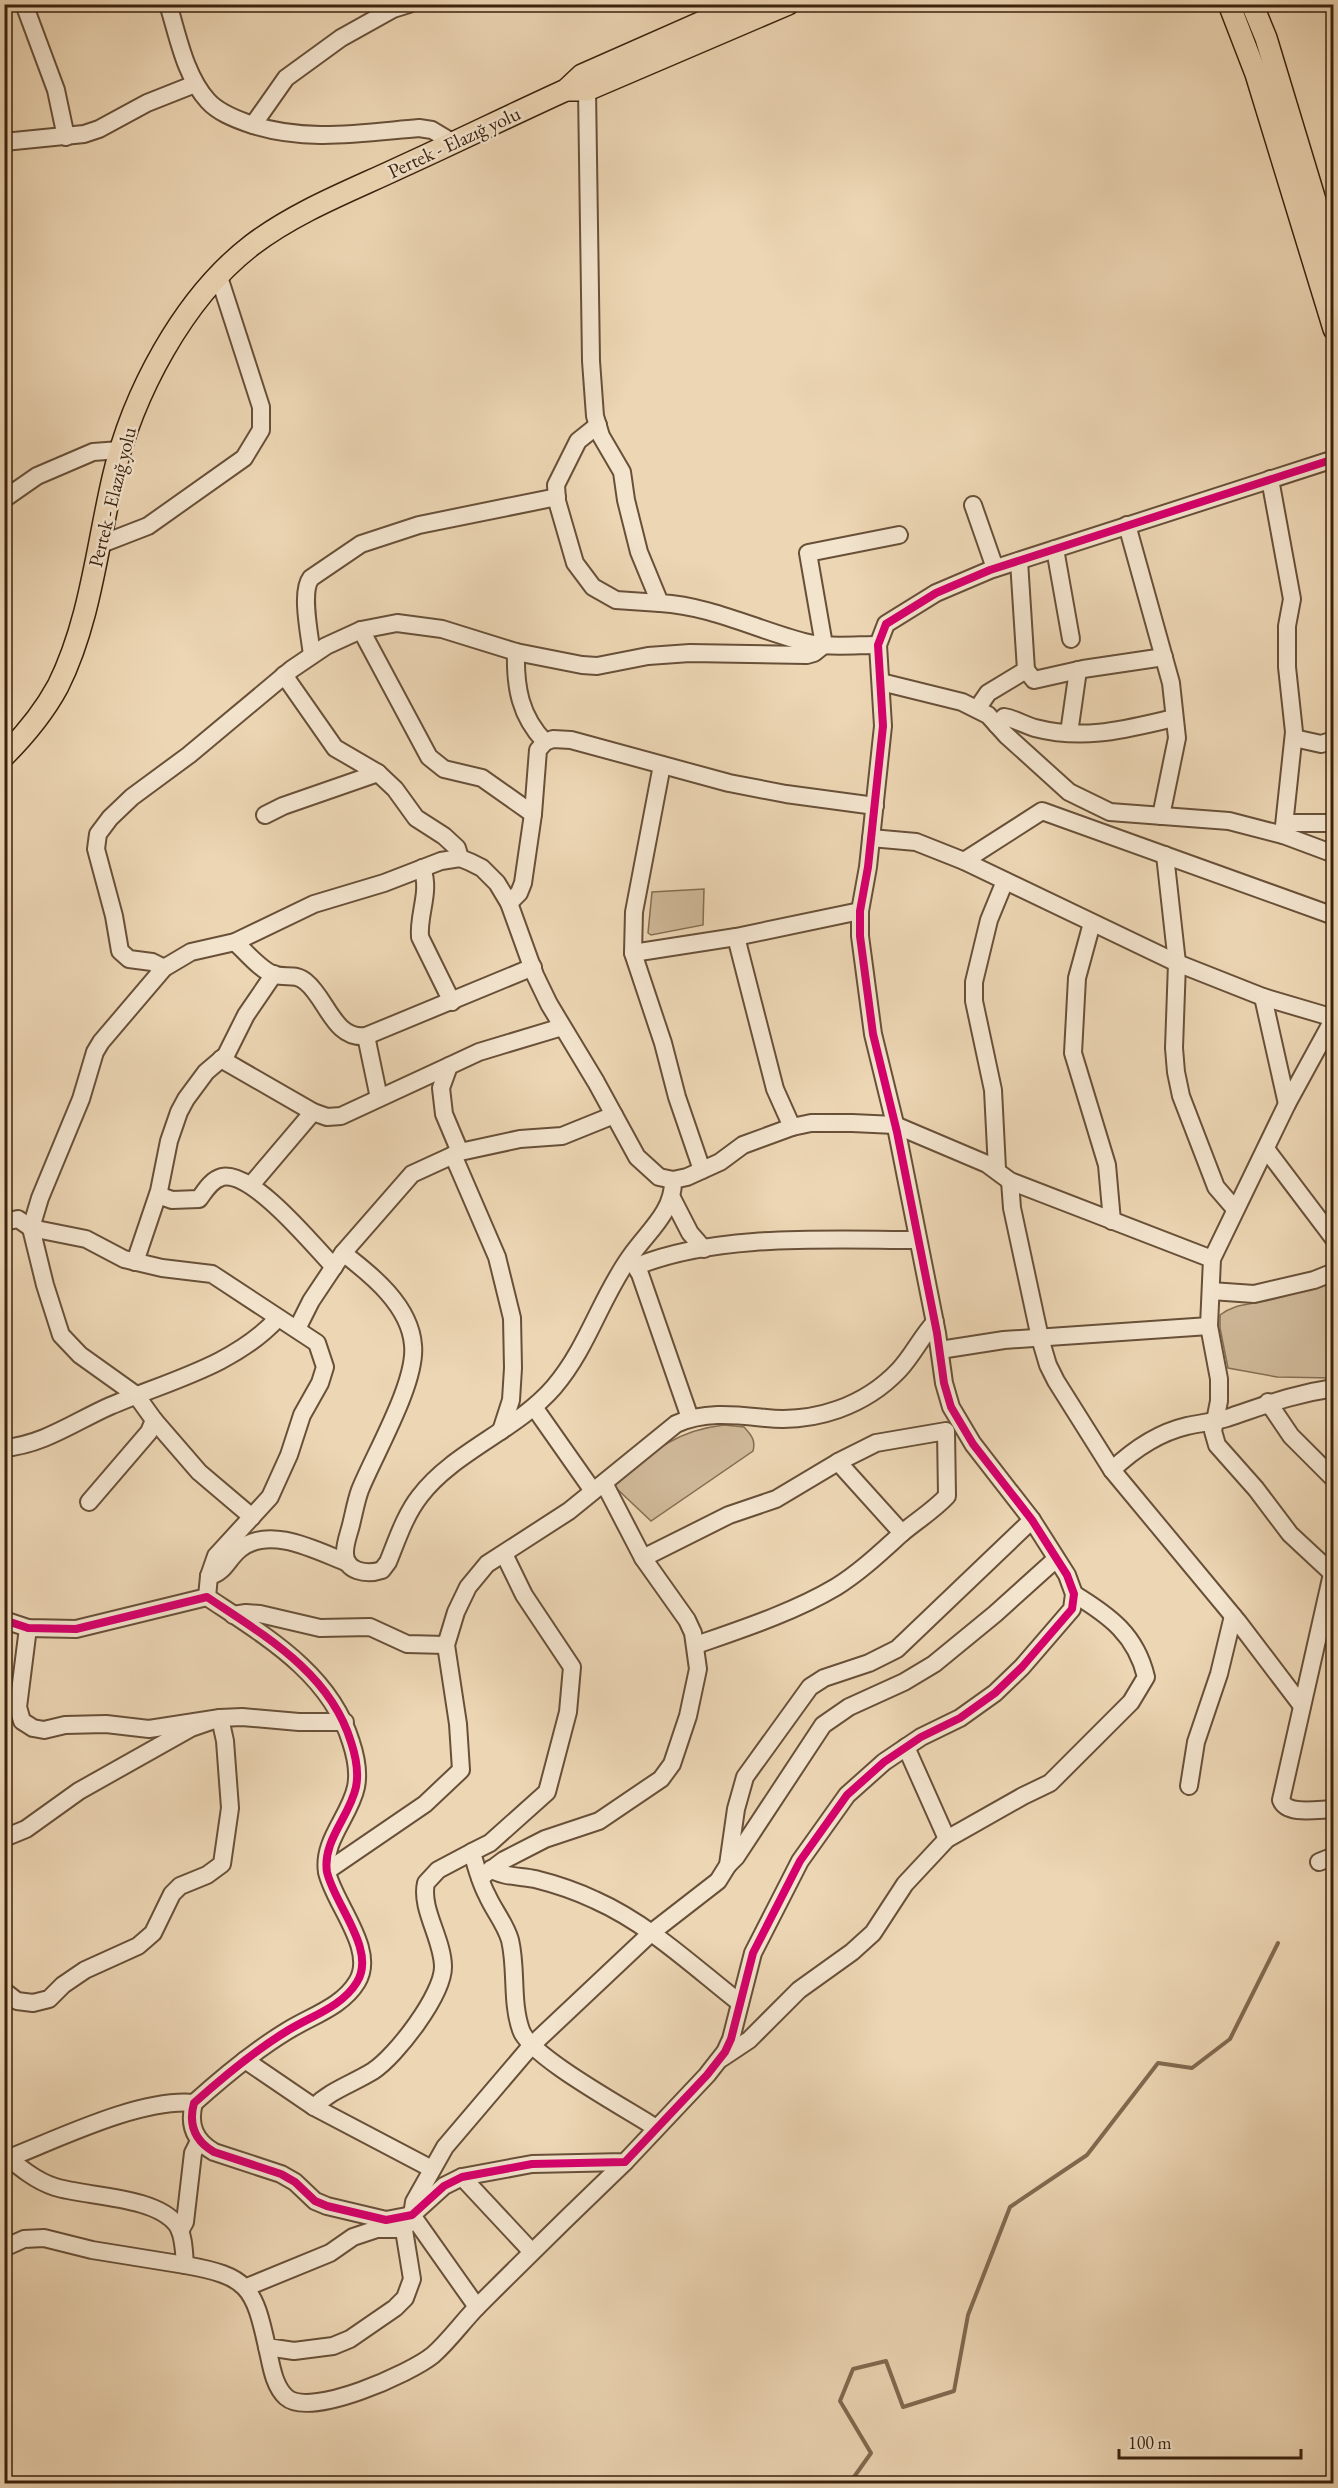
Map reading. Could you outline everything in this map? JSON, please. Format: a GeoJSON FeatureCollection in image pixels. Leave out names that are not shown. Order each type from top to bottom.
{"type":"FeatureCollection","features":[{"type":"Feature","properties":{"kind":"main road","name":"Pertek - Elazığ yolu"},"geometry":{"type":"LineString","coordinates":[[4,756],[43,711],[72,654],[81,627],[120,450],[139,399],[162,353],[189,314],[219,277],[250,247],[293,218],[453,142],[576,90],[582,75],[711,19],[736,11],[788,4]]}},
{"type":"Feature","properties":{"kind":"main road"},"geometry":{"type":"LineString","coordinates":[[1229,4],[1256,74],[1334,329]]}},
{"type":"Feature","properties":{"kind":"main road"},"geometry":{"type":"LineString","coordinates":[[1252,4],[1269,47],[1330,238],[1334,263]]}},
{"type":"Feature","properties":{"kind":"street"},"geometry":{"type":"LineString","coordinates":[[24,4],[56,90],[66,137]]}},
{"type":"Feature","properties":{"kind":"street"},"geometry":{"type":"LineString","coordinates":[[168,4],[195,84],[208,101],[220,111],[253,125],[283,133],[328,137],[419,128],[432,130],[453,142]]}},
{"type":"Feature","properties":{"kind":"street"},"geometry":{"type":"LineString","coordinates":[[253,125],[286,78],[341,38],[393,9],[409,4]]}},
{"type":"Feature","properties":{"kind":"street"},"geometry":{"type":"LineString","coordinates":[[4,142],[66,137],[99,129],[147,103],[195,84]]}},
{"type":"Feature","properties":{"kind":"street"},"geometry":{"type":"LineString","coordinates":[[576,90],[595,416],[601,436],[621,472],[639,552],[660,603]]}},
{"type":"Feature","properties":{"kind":"street"},"geometry":{"type":"LineString","coordinates":[[99,545],[148,526],[244,458],[261,430],[261,407],[219,277]]}},
{"type":"Feature","properties":{"kind":"street"},"geometry":{"type":"LineString","coordinates":[[598,425],[578,441],[556,485],[557,497],[575,562],[593,587],[616,600],[700,608],[804,642],[824,645],[878,645]]}},
{"type":"Feature","properties":{"kind":"street"},"geometry":{"type":"LineString","coordinates":[[4,498],[37,476],[93,452],[120,450]]}},
{"type":"Feature","properties":{"kind":"street"},"geometry":{"type":"LineString","coordinates":[[696,1645],[764,1621],[836,1587],[876,1558],[902,1533],[935,1509],[947,1496],[953,1427],[951,1407],[895,1125],[873,1034],[860,936],[860,911],[875,806],[883,726],[878,645],[886,624],[936,593],[995,568],[1334,459]]}},
{"type":"Feature","properties":{"kind":"street"},"geometry":{"type":"LineString","coordinates":[[1270,479],[1292,599],[1287,626],[1287,667],[1294,738],[1284,829]]}},
{"type":"Feature","properties":{"kind":"street"},"geometry":{"type":"LineString","coordinates":[[312,655],[306,596],[307,583],[317,573],[361,544],[419,525],[557,497]]}},
{"type":"Feature","properties":{"kind":"street"},"geometry":{"type":"LineString","coordinates":[[973,506],[995,568]]}},
{"type":"Feature","properties":{"kind":"street"},"geometry":{"type":"LineString","coordinates":[[1127,525],[1171,683],[1177,738],[1161,816]]}},
{"type":"Feature","properties":{"kind":"street"},"geometry":{"type":"LineString","coordinates":[[824,645],[808,553],[899,535]]}},
{"type":"Feature","properties":{"kind":"street"},"geometry":{"type":"LineString","coordinates":[[1055,549],[1071,639]]}},
{"type":"Feature","properties":{"kind":"street"},"geometry":{"type":"LineString","coordinates":[[1019,561],[1026,670],[1034,680],[1078,670],[1164,657]]}},
{"type":"Feature","properties":{"kind":"street"},"geometry":{"type":"LineString","coordinates":[[164,968],[152,962],[129,958],[120,951],[114,916],[96,849],[98,834],[110,818],[132,797],[189,755],[284,675],[312,655],[361,630],[397,623],[434,628],[558,662],[597,666],[648,656],[690,653],[807,655],[814,653],[824,645]]}},
{"type":"Feature","properties":{"kind":"street"},"geometry":{"type":"LineString","coordinates":[[361,630],[429,758],[444,769],[482,778],[532,814]]}},
{"type":"Feature","properties":{"kind":"street"},"geometry":{"type":"LineString","coordinates":[[516,652],[515,673],[520,701],[533,727],[545,742]]}},
{"type":"Feature","properties":{"kind":"street"},"geometry":{"type":"LineString","coordinates":[[977,709],[988,693],[1026,670]]}},
{"type":"Feature","properties":{"kind":"street"},"geometry":{"type":"LineString","coordinates":[[1069,733],[1078,670]]}},
{"type":"Feature","properties":{"kind":"street"},"geometry":{"type":"LineString","coordinates":[[284,675],[335,748],[378,773],[395,789],[416,818],[444,836],[457,848],[460,858]]}},
{"type":"Feature","properties":{"kind":"street"},"geometry":{"type":"LineString","coordinates":[[881,682],[962,702],[988,715],[1069,792],[1110,812],[1229,821],[1284,829],[1334,823]]}},
{"type":"Feature","properties":{"kind":"street"},"geometry":{"type":"LineString","coordinates":[[997,725],[1004,717],[1034,728],[1069,733],[1107,734],[1174,718]]}},
{"type":"Feature","properties":{"kind":"street"},"geometry":{"type":"LineString","coordinates":[[1294,738],[1322,744],[1334,740]]}},
{"type":"Feature","properties":{"kind":"street"},"geometry":{"type":"LineString","coordinates":[[509,903],[519,893],[523,883],[538,750],[545,742],[553,739],[571,740],[729,783],[786,794],[875,806]]}},
{"type":"Feature","properties":{"kind":"street"},"geometry":{"type":"LineString","coordinates":[[662,765],[634,912],[633,953],[663,1043],[676,1097],[702,1170]]}},
{"type":"Feature","properties":{"kind":"street"},"geometry":{"type":"LineString","coordinates":[[265,815],[284,806],[378,773]]}},
{"type":"Feature","properties":{"kind":"street"},"geometry":{"type":"LineString","coordinates":[[964,861],[1042,811],[1334,916]]}},
{"type":"Feature","properties":{"kind":"street"},"geometry":{"type":"LineString","coordinates":[[1284,829],[1334,854]]}},
{"type":"Feature","properties":{"kind":"street"},"geometry":{"type":"LineString","coordinates":[[871,838],[916,842],[964,861],[1177,963],[1263,997],[1334,1018],[1287,1104],[1212,1259],[1209,1326],[1220,1379],[1214,1438],[1221,1450],[1256,1489],[1290,1534],[1333,1574],[1281,1797],[1282,1803],[1290,1809],[1334,1809]]}},
{"type":"Feature","properties":{"kind":"street"},"geometry":{"type":"LineString","coordinates":[[1165,855],[1177,963],[1174,1048],[1181,1096],[1216,1187],[1235,1209]]}},
{"type":"Feature","properties":{"kind":"street"},"geometry":{"type":"LineString","coordinates":[[252,1517],[199,1472],[154,1420],[136,1395],[80,1355],[61,1335],[45,1285],[31,1228],[40,1198],[81,1099],[95,1053],[101,1042],[164,968],[190,952],[235,942],[314,904],[441,861],[460,858],[482,868],[491,876],[509,903],[549,1004],[637,1157],[659,1177],[673,1180],[687,1178],[720,1162],[743,1145],[811,1122],[895,1125],[997,1169],[1010,1181],[1212,1259]]}},
{"type":"Feature","properties":{"kind":"street"},"geometry":{"type":"LineString","coordinates":[[422,868],[426,879],[426,892],[420,938],[452,1002]]}},
{"type":"Feature","properties":{"kind":"street"},"geometry":{"type":"LineString","coordinates":[[997,1169],[993,1090],[974,1001],[974,982],[989,920],[1005,881]]}},
{"type":"Feature","properties":{"kind":"street"},"geometry":{"type":"LineString","coordinates":[[633,953],[736,937],[860,911]]}},
{"type":"Feature","properties":{"kind":"street"},"geometry":{"type":"LineString","coordinates":[[1092,923],[1077,978],[1073,1053],[1107,1165],[1112,1221]]}},
{"type":"Feature","properties":{"kind":"street"},"geometry":{"type":"LineString","coordinates":[[736,937],[775,1089],[792,1127]]}},
{"type":"Feature","properties":{"kind":"street"},"geometry":{"type":"LineString","coordinates":[[235,942],[274,975],[295,975],[308,983],[343,1030],[357,1037],[366,1036],[452,1002],[533,967]]}},
{"type":"Feature","properties":{"kind":"street"},"geometry":{"type":"LineString","coordinates":[[135,1262],[158,1195],[169,1141],[179,1112],[206,1072],[226,1055],[246,1015],[274,975]]}},
{"type":"Feature","properties":{"kind":"street"},"geometry":{"type":"LineString","coordinates":[[1263,997],[1287,1104]]}},
{"type":"Feature","properties":{"kind":"street"},"geometry":{"type":"LineString","coordinates":[[221,1059],[313,1112],[327,1117],[341,1116],[479,1052],[562,1027]]}},
{"type":"Feature","properties":{"kind":"street"},"geometry":{"type":"LineString","coordinates":[[366,1036],[379,1098]]}},
{"type":"Feature","properties":{"kind":"street"},"geometry":{"type":"LineString","coordinates":[[449,1066],[441,1088],[444,1114],[456,1154],[497,1257],[512,1318],[511,1400],[501,1431]]}},
{"type":"Feature","properties":{"kind":"street"},"geometry":{"type":"LineString","coordinates":[[251,1185],[313,1112]]}},
{"type":"Feature","properties":{"kind":"street"},"geometry":{"type":"LineString","coordinates":[[297,1329],[311,1301],[339,1260],[412,1174],[456,1154],[520,1139],[562,1136],[614,1115]]}},
{"type":"Feature","properties":{"kind":"street"},"geometry":{"type":"LineString","coordinates":[[1266,1149],[1334,1239]]}},
{"type":"Feature","properties":{"kind":"street"},"geometry":{"type":"LineString","coordinates":[[158,1195],[172,1200],[199,1199],[210,1184],[219,1177],[233,1176],[251,1185],[339,1260],[369,1274],[404,1315],[413,1344],[412,1367],[359,1492],[344,1552],[348,1563]]}},
{"type":"Feature","properties":{"kind":"street"},"geometry":{"type":"LineString","coordinates":[[209,1576],[221,1572],[240,1549],[257,1540],[298,1544],[348,1563],[364,1573],[382,1570],[419,1496],[439,1476],[534,1407],[553,1388],[582,1349],[665,1213],[672,1198],[673,1180]]}},
{"type":"Feature","properties":{"kind":"street"},"geometry":{"type":"LineString","coordinates":[[1010,1181],[1012,1209],[1040,1338],[1048,1365],[1056,1381],[1112,1470],[1233,1616],[1302,1706]]}},
{"type":"Feature","properties":{"kind":"street"},"geometry":{"type":"LineString","coordinates":[[672,1198],[690,1233],[704,1249]]}},
{"type":"Feature","properties":{"kind":"street"},"geometry":{"type":"LineString","coordinates":[[6,1225],[18,1219],[31,1228],[86,1239],[124,1259],[162,1268],[212,1274],[317,1343],[325,1367],[320,1383],[302,1415],[289,1455],[270,1497],[216,1556],[209,1576],[207,1597]]}},
{"type":"Feature","properties":{"kind":"street"},"geometry":{"type":"LineString","coordinates":[[633,1262],[690,1250],[778,1240],[918,1240]]}},
{"type":"Feature","properties":{"kind":"street"},"geometry":{"type":"LineString","coordinates":[[633,1262],[690,1418]]}},
{"type":"Feature","properties":{"kind":"street"},"geometry":{"type":"LineString","coordinates":[[1211,1291],[1254,1294],[1334,1272]]}},
{"type":"Feature","properties":{"kind":"street"},"geometry":{"type":"LineString","coordinates":[[4,1448],[31,1443],[54,1434],[136,1395],[162,1387],[239,1351],[263,1335],[278,1318]]}},
{"type":"Feature","properties":{"kind":"street"},"geometry":{"type":"LineString","coordinates":[[327,1871],[425,1804],[461,1770],[458,1724],[446,1645],[456,1612],[468,1587],[487,1564],[598,1487],[664,1432],[690,1418],[726,1414],[791,1419],[833,1412],[853,1404],[886,1382],[912,1355],[935,1322]]}},
{"type":"Feature","properties":{"kind":"street"},"geometry":{"type":"LineString","coordinates":[[940,1350],[1004,1340],[1209,1326]]}},
{"type":"Feature","properties":{"kind":"street"},"geometry":{"type":"LineString","coordinates":[[1112,1470],[1136,1449],[1163,1434],[1214,1421],[1287,1396],[1334,1388]]}},
{"type":"Feature","properties":{"kind":"street"},"geometry":{"type":"LineString","coordinates":[[1268,1402],[1291,1436],[1334,1479]]}},
{"type":"Feature","properties":{"kind":"street"},"geometry":{"type":"LineString","coordinates":[[485,1874],[545,1839],[599,1821],[661,1779],[672,1764],[697,1680],[696,1645],[687,1620],[643,1558],[598,1487],[534,1407]]}},
{"type":"Feature","properties":{"kind":"street"},"geometry":{"type":"LineString","coordinates":[[89,1502],[148,1432],[154,1420]]}},
{"type":"Feature","properties":{"kind":"street"},"geometry":{"type":"LineString","coordinates":[[643,1558],[729,1515],[776,1499],[838,1462],[876,1443],[953,1427]]}},
{"type":"Feature","properties":{"kind":"street"},"geometry":{"type":"LineString","coordinates":[[4,2248],[24,2239],[44,2238],[92,2250],[185,2265],[231,2277],[247,2287],[257,2307],[279,2388],[287,2398],[296,2403],[308,2405],[379,2384],[409,2371],[440,2348],[477,2307],[625,2162],[708,2075],[731,2039],[753,1953],[800,1861],[847,1795],[884,1762],[921,1737],[960,1718],[995,1693],[1022,1667],[1072,1609],[1074,1594],[1067,1575],[1032,1521],[973,1444],[953,1427]]}},
{"type":"Feature","properties":{"kind":"street"},"geometry":{"type":"LineString","coordinates":[[838,1462],[902,1533]]}},
{"type":"Feature","properties":{"kind":"street"},"geometry":{"type":"LineString","coordinates":[[728,1865],[736,1809],[745,1777],[810,1687],[824,1678],[869,1663],[897,1649],[1032,1521]]}},
{"type":"Feature","properties":{"kind":"street"},"geometry":{"type":"LineString","coordinates":[[314,2107],[331,2092],[374,2070],[392,2054],[415,2027],[441,1982],[443,1970],[439,1941],[425,1901],[426,1883],[438,1870],[490,1843],[547,1792],[568,1712],[572,1667],[524,1595],[504,1554]]}},
{"type":"Feature","properties":{"kind":"street"},"geometry":{"type":"LineString","coordinates":[[267,2347],[294,2351],[333,2346],[350,2339],[395,2308],[405,2298],[412,2279],[408,2222],[414,2202],[451,2139],[531,2046],[651,1933],[718,1881],[823,1725],[849,1707],[904,1683],[934,1664],[995,1614],[1056,1559]]}},
{"type":"Feature","properties":{"kind":"street"},"geometry":{"type":"LineString","coordinates":[[718,2061],[749,2040],[799,1990],[852,1952],[873,1933],[905,1884],[947,1839],[1050,1783],[1131,1702],[1146,1677],[1142,1658],[1108,1615],[1074,1594]]}},
{"type":"Feature","properties":{"kind":"street"},"geometry":{"type":"LineString","coordinates":[[4,1620],[28,1628],[76,1629],[207,1597],[314,1676],[327,1691],[345,1722],[357,1771],[356,1787],[349,1808],[328,1850],[327,1871],[332,1888],[362,1954],[359,1978],[352,1990],[340,2000],[287,2031],[245,2060],[194,2103],[191,2124],[199,2140],[214,2152],[281,2174],[295,2182],[315,2201],[386,2220],[408,2222],[477,2307]]}},
{"type":"Feature","properties":{"kind":"street"},"geometry":{"type":"LineString","coordinates":[[233,1615],[246,1612],[260,1614],[320,1628],[370,1627],[407,1644],[446,1645]]}},
{"type":"Feature","properties":{"kind":"street"},"geometry":{"type":"LineString","coordinates":[[1189,1786],[1196,1742],[1219,1674],[1233,1616]]}},
{"type":"Feature","properties":{"kind":"street"},"geometry":{"type":"LineString","coordinates":[[28,1628],[18,1707],[22,1721],[33,1728],[44,1730],[65,1725],[106,1724],[149,1729],[242,1717],[299,1722],[345,1722]]}},
{"type":"Feature","properties":{"kind":"street"},"geometry":{"type":"LineString","coordinates":[[4,1838],[26,1829],[79,1791],[171,1738],[219,1719]]}},
{"type":"Feature","properties":{"kind":"street"},"geometry":{"type":"LineString","coordinates":[[4,1991],[17,2001],[33,2003],[50,1999],[63,1985],[86,1970],[138,1946],[153,1933],[172,1894],[180,1886],[207,1875],[222,1864],[230,1808],[225,1741],[219,1719]]}},
{"type":"Feature","properties":{"kind":"street"},"geometry":{"type":"LineString","coordinates":[[906,1747],[947,1839]]}},
{"type":"Feature","properties":{"kind":"street"},"geometry":{"type":"LineString","coordinates":[[472,1852],[485,1874],[486,1895],[507,1930],[512,1953],[518,2017],[525,2040],[562,2068],[656,2127]]}},
{"type":"Feature","properties":{"kind":"street"},"geometry":{"type":"LineString","coordinates":[[485,1874],[498,1873],[534,1879],[575,1891],[620,1913],[651,1933],[740,2003]]}},
{"type":"Feature","properties":{"kind":"street"},"geometry":{"type":"LineString","coordinates":[[245,2060],[314,2107],[432,2169]]}},
{"type":"Feature","properties":{"kind":"street"},"geometry":{"type":"LineString","coordinates":[[7,2156],[149,2106],[176,2102],[194,2103]]}},
{"type":"Feature","properties":{"kind":"street"},"geometry":{"type":"LineString","coordinates":[[180,2231],[185,2222],[193,2153],[199,2140]]}},
{"type":"Feature","properties":{"kind":"street"},"geometry":{"type":"LineString","coordinates":[[7,2156],[30,2174],[55,2187],[155,2208],[171,2218],[180,2231],[185,2265]]}},
{"type":"Feature","properties":{"kind":"street"},"geometry":{"type":"LineString","coordinates":[[247,2287],[330,2253],[353,2237],[408,2222],[444,2186],[462,2177],[532,2164],[625,2162]]}},
{"type":"Feature","properties":{"kind":"street"},"geometry":{"type":"LineString","coordinates":[[462,2177],[532,2252]]}},
{"type":"Feature","properties":{"kind":"shaded area"},"geometry":{"type":"Polygon","coordinates":[[[704,889],[703,925],[651,935],[648,933],[652,892],[704,889]]]}},
{"type":"Feature","properties":{"kind":"shaded area"},"geometry":{"type":"Polygon","coordinates":[[[1333,1281],[1333,1378],[1277,1377],[1228,1368],[1220,1328],[1220,1315],[1234,1307],[1279,1298],[1333,1281]]]}},
{"type":"Feature","properties":{"kind":"shaded area"},"geometry":{"type":"Polygon","coordinates":[[[724,1425],[744,1427],[751,1435],[753,1451],[651,1521],[614,1486],[651,1454],[676,1438],[706,1428],[724,1425]]]}},
{"type":"Feature","properties":{"kind":"waterway"},"geometry":{"type":"LineString","coordinates":[[849,2484],[871,2453],[840,2401],[853,2369],[886,2361],[903,2407],[954,2391],[968,2315],[1010,2207],[1087,2155],[1158,2063],[1192,2068],[1230,2039],[1278,1943]]}},
{"type":"Feature","properties":{"kind":"cycle path"},"geometry":{"type":"LineString","coordinates":[[4,1620],[28,1628],[76,1629],[207,1597],[273,1642],[312,1676],[328,1696],[351,1742],[356,1764],[356,1787],[353,1798],[332,1839],[327,1872],[358,1942],[362,1956],[362,1969],[351,1991],[335,2005],[263,2047],[194,2103],[192,2118],[195,2132],[207,2148],[281,2174],[295,2182],[315,2201],[327,2206],[386,2220],[412,2215],[444,2186],[462,2177],[532,2164],[625,2162],[707,2075],[725,2052],[731,2039],[753,1953],[800,1861],[847,1795],[884,1762],[921,1737],[960,1718],[995,1693],[1022,1667],[1072,1609],[1074,1594],[1067,1575],[1032,1520],[973,1444],[951,1407],[944,1383],[937,1333],[897,1132],[873,1034],[860,936],[860,911],[868,867],[883,726],[878,645],[886,624],[936,593],[990,570],[1334,459]]}}]}
